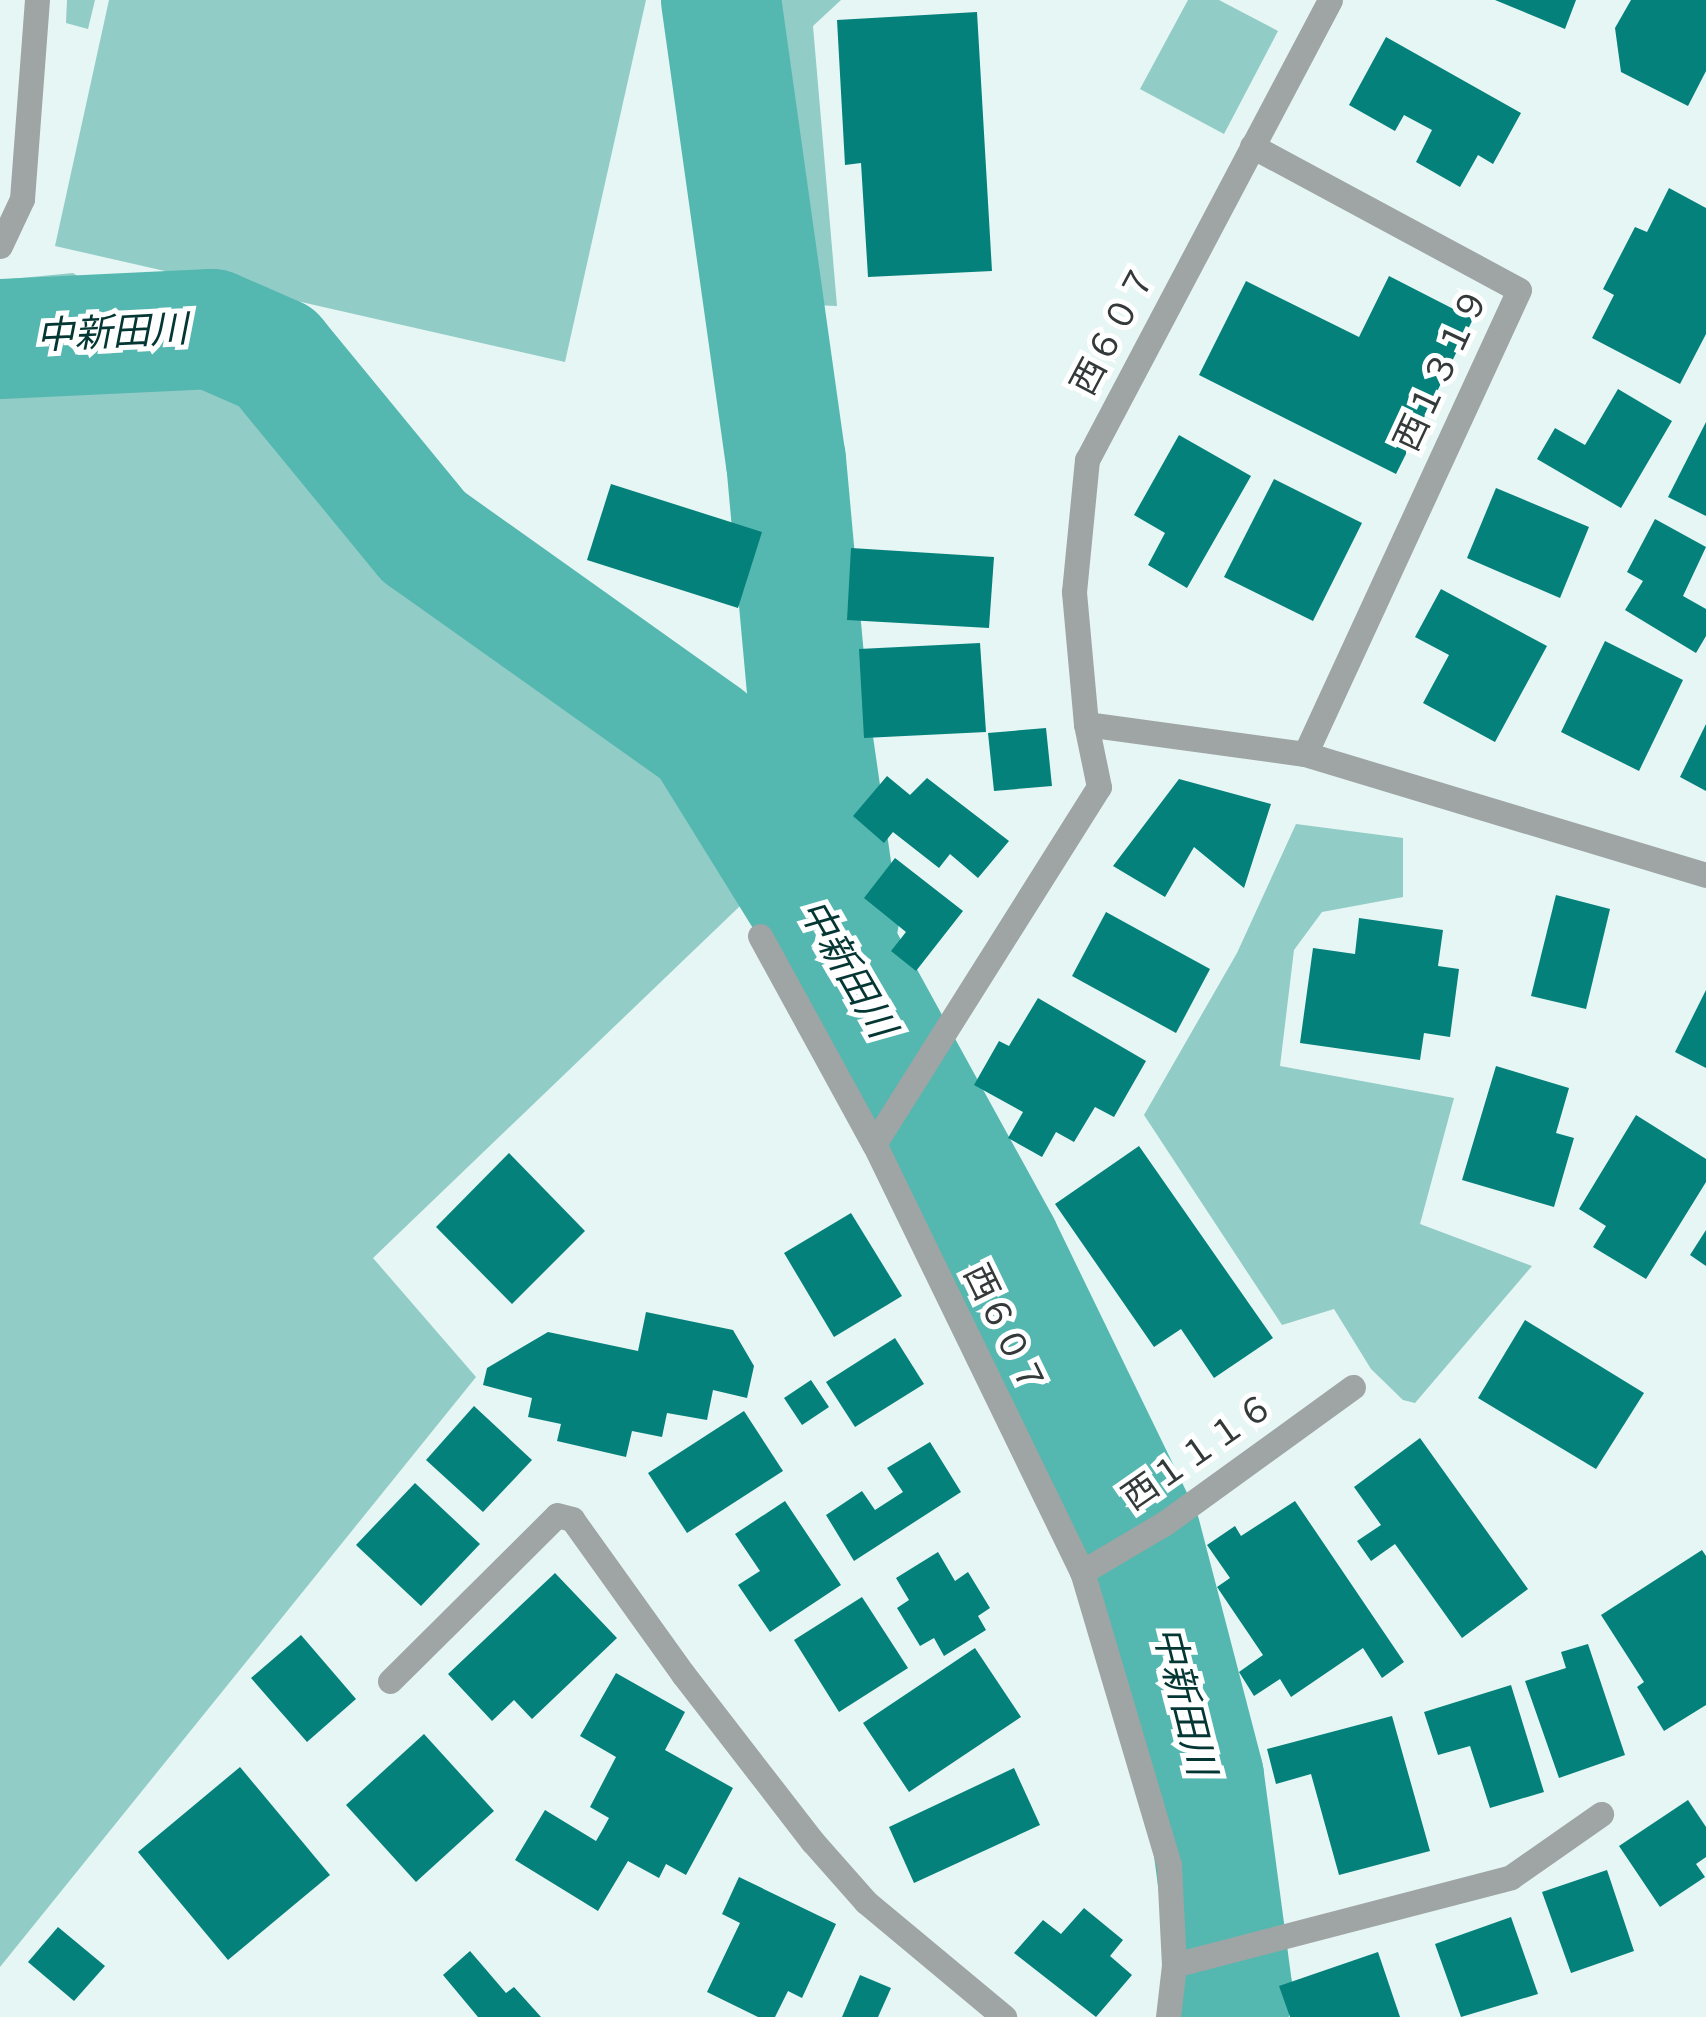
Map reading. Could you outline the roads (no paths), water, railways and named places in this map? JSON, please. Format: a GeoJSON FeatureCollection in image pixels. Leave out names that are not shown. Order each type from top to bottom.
{"type":"FeatureCollection","features":[{"type":"Feature","properties":{"kind":"street"},"geometry":{"type":"LineString","coordinates":[[0,246],[22,199],[36,0]]}},
{"type":"Feature","properties":{"kind":"street","name":"西６０７"},"geometry":{"type":"LineString","coordinates":[[1168,2017],[1174,1965],[1168,1864],[1082,1572],[874,1144],[1099,787],[1086,724],[1074,592],[1087,460],[1330,0]]}},
{"type":"Feature","properties":{"kind":"street","name":"西１３１９"},"geometry":{"type":"LineString","coordinates":[[1252,146],[1519,290],[1304,754]]}},
{"type":"Feature","properties":{"kind":"street"},"geometry":{"type":"LineString","coordinates":[[1086,724],[1304,754],[1706,875]]}},
{"type":"Feature","properties":{"kind":"street"},"geometry":{"type":"LineString","coordinates":[[760,936],[874,1144]]}},
{"type":"Feature","properties":{"kind":"street","name":"西１１１６"},"geometry":{"type":"LineString","coordinates":[[1082,1572],[1164,1523],[1353,1387]]}},
{"type":"Feature","properties":{"kind":"street"},"geometry":{"type":"LineString","coordinates":[[390,1681],[557,1514],[572,1519],[683,1674],[853,1887],[1004,2017]]}},
{"type":"Feature","properties":{"kind":"street"},"geometry":{"type":"LineString","coordinates":[[1174,1965],[1510,1877],[1601,1814]]}},
{"type":"Feature","properties":{"kind":"waterway"},"geometry":{"type":"LineString","coordinates":[[721,0],[786,460],[809,713],[839,920]]}},
{"type":"Feature","properties":{"kind":"waterway","name":"中新田川"},"geometry":{"type":"LineString","coordinates":[[0,339],[212,329],[276,357],[424,537],[705,737],[845,963],[1000,1245],[1141,1535],[1204,1777],[1233,1993],[1226,2017]]}}]}
